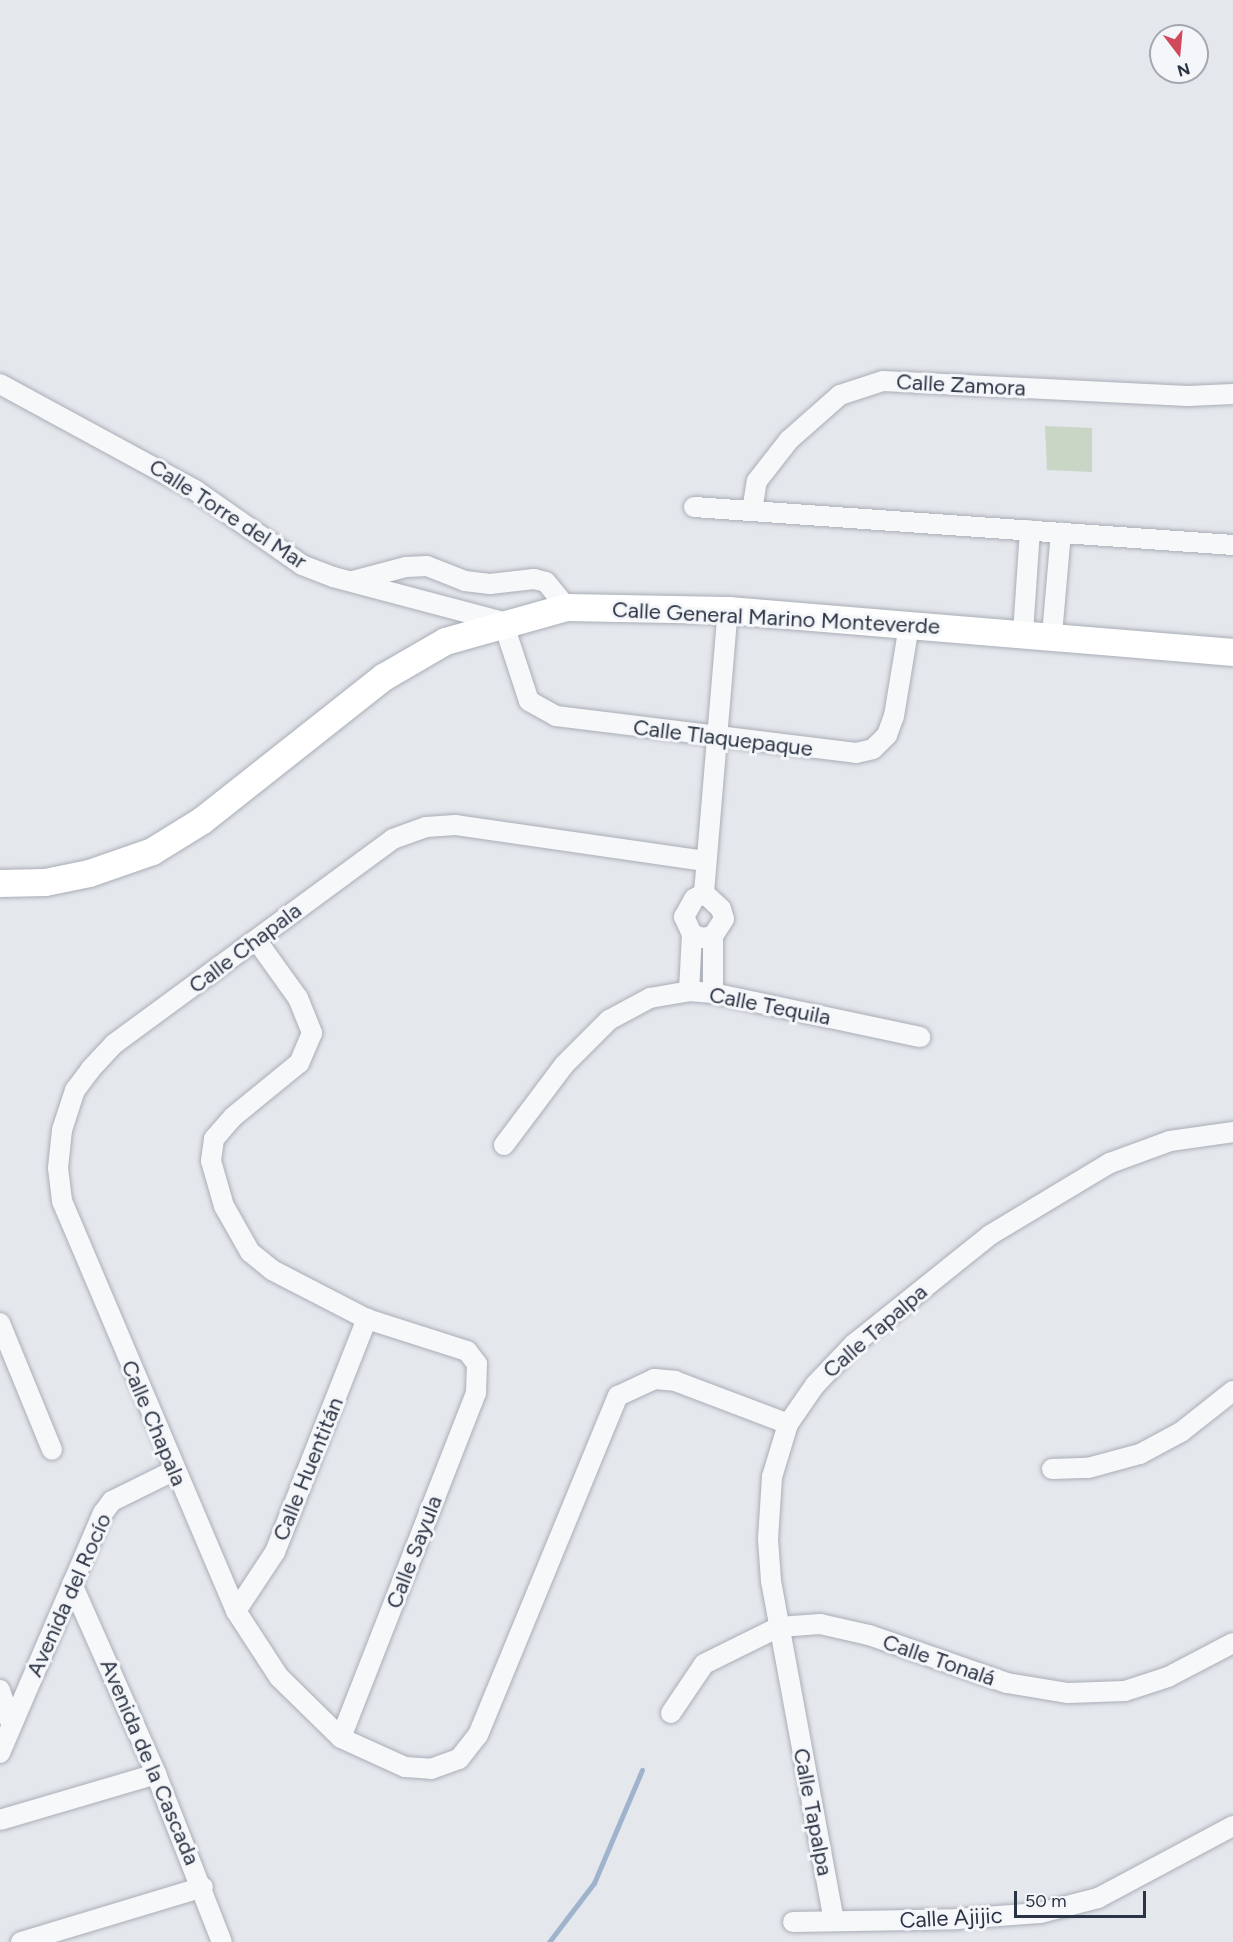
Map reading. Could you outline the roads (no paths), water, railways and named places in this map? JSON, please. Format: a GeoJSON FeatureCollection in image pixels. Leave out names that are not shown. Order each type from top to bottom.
{"type":"FeatureCollection","features":[{"type":"Feature","properties":{"kind":"street","name":"Calle Zamora"},"geometry":{"type":"LineString","coordinates":[[752,511],[757,481],[789,440],[840,396],[883,381],[1188,396],[1233,394]]}},
{"type":"Feature","properties":{"kind":"street","name":"Calle Torre del Mar"},"geometry":{"type":"LineString","coordinates":[[0,384],[195,490],[302,565],[350,582],[503,622]]}},
{"type":"Feature","properties":{"kind":"street"},"geometry":{"type":"LineString","coordinates":[[694,507],[1233,545]]}},
{"type":"Feature","properties":{"kind":"street"},"geometry":{"type":"LineString","coordinates":[[1023,633],[1030,530]]}},
{"type":"Feature","properties":{"kind":"street"},"geometry":{"type":"LineString","coordinates":[[1052,635],[1061,532]]}},
{"type":"Feature","properties":{"kind":"street"},"geometry":{"type":"LineString","coordinates":[[350,582],[406,567],[426,566],[465,581],[489,584],[546,582],[566,607]]}},
{"type":"Feature","properties":{"kind":"street","name":"Calle General Marino Monteverde"},"geometry":{"type":"LineString","coordinates":[[0,883],[45,882],[89,873],[152,851],[202,820],[383,677],[445,641],[503,622],[566,607],[728,610],[1052,635],[1233,652]]}},
{"type":"Feature","properties":{"kind":"street"},"geometry":{"type":"LineString","coordinates":[[713,993],[713,936],[724,919],[721,909],[704,893],[705,861],[728,610]]}},
{"type":"Feature","properties":{"kind":"street","name":"Calle Tlaquepaque"},"geometry":{"type":"LineString","coordinates":[[503,622],[528,701],[540,710],[556,716],[716,738],[856,753],[873,748],[887,735],[894,716],[909,625]]}},
{"type":"Feature","properties":{"kind":"street","name":"Calle Chapala"},"geometry":{"type":"LineString","coordinates":[[705,861],[456,825],[426,827],[370,852],[257,941],[114,1044],[75,1090],[62,1130],[58,1168],[62,1201],[173,1471],[236,1611],[279,1677],[341,1738],[405,1767],[431,1769],[459,1759],[478,1735],[608,1414],[618,1395],[630,1386],[654,1379],[675,1381],[788,1424]]}},
{"type":"Feature","properties":{"kind":"street"},"geometry":{"type":"LineString","coordinates":[[689,991],[692,934],[684,917],[694,899],[704,893]]}},
{"type":"Feature","properties":{"kind":"street"},"geometry":{"type":"LineString","coordinates":[[692,934],[713,936]]}},
{"type":"Feature","properties":{"kind":"street"},"geometry":{"type":"LineString","coordinates":[[257,941],[298,998],[312,1033],[299,1063],[233,1117],[214,1139],[211,1161],[216,1183],[224,1206],[250,1252],[272,1270],[367,1319]]}},
{"type":"Feature","properties":{"kind":"street","name":"Calle Tequila"},"geometry":{"type":"LineString","coordinates":[[504,1145],[564,1065],[609,1020],[650,998],[689,991],[713,993],[920,1037]]}},
{"type":"Feature","properties":{"kind":"street","name":"Calle Tapalpa"},"geometry":{"type":"LineString","coordinates":[[834,1922],[779,1627],[768,1539],[772,1477],[788,1424],[815,1385],[854,1344],[990,1235],[1110,1163],[1170,1141],[1233,1132]]}},
{"type":"Feature","properties":{"kind":"street","name":"Calle Sayula"},"geometry":{"type":"LineString","coordinates":[[341,1738],[476,1393],[477,1364],[467,1351],[444,1341],[367,1319]]}},
{"type":"Feature","properties":{"kind":"street","name":"Calle Huentitán"},"geometry":{"type":"LineString","coordinates":[[236,1611],[275,1552],[367,1319]]}},
{"type":"Feature","properties":{"kind":"street"},"geometry":{"type":"LineString","coordinates":[[0,1323],[52,1450]]}},
{"type":"Feature","properties":{"kind":"street"},"geometry":{"type":"LineString","coordinates":[[1052,1469],[1088,1468],[1140,1454],[1181,1432],[1233,1391]]}},
{"type":"Feature","properties":{"kind":"street","name":"Avenida del Rocío"},"geometry":{"type":"LineString","coordinates":[[0,1753],[72,1584],[112,1501],[173,1471]]}},
{"type":"Feature","properties":{"kind":"street","name":"Avenida de la Cascada"},"geometry":{"type":"LineString","coordinates":[[72,1584],[156,1774],[203,1887],[222,1942]]}},
{"type":"Feature","properties":{"kind":"street","name":"Calle Tonalá"},"geometry":{"type":"LineString","coordinates":[[671,1713],[704,1664],[779,1627],[820,1623],[869,1635],[1007,1683],[1068,1693],[1125,1691],[1168,1677],[1233,1643]]}},
{"type":"Feature","properties":{"kind":"street"},"geometry":{"type":"LineString","coordinates":[[0,1690],[11,1724]]}},
{"type":"Feature","properties":{"kind":"street"},"geometry":{"type":"LineString","coordinates":[[0,1820],[156,1774]]}},
{"type":"Feature","properties":{"kind":"street","name":"Calle Ajijic"},"geometry":{"type":"LineString","coordinates":[[793,1922],[1040,1912],[1098,1898],[1233,1826]]}},
{"type":"Feature","properties":{"kind":"street"},"geometry":{"type":"LineString","coordinates":[[21,1942],[203,1887]]}},
{"type":"Feature","properties":{"kind":"waterway"},"geometry":{"type":"LineString","coordinates":[[549,1942],[594,1883],[642,1770]]}}]}
